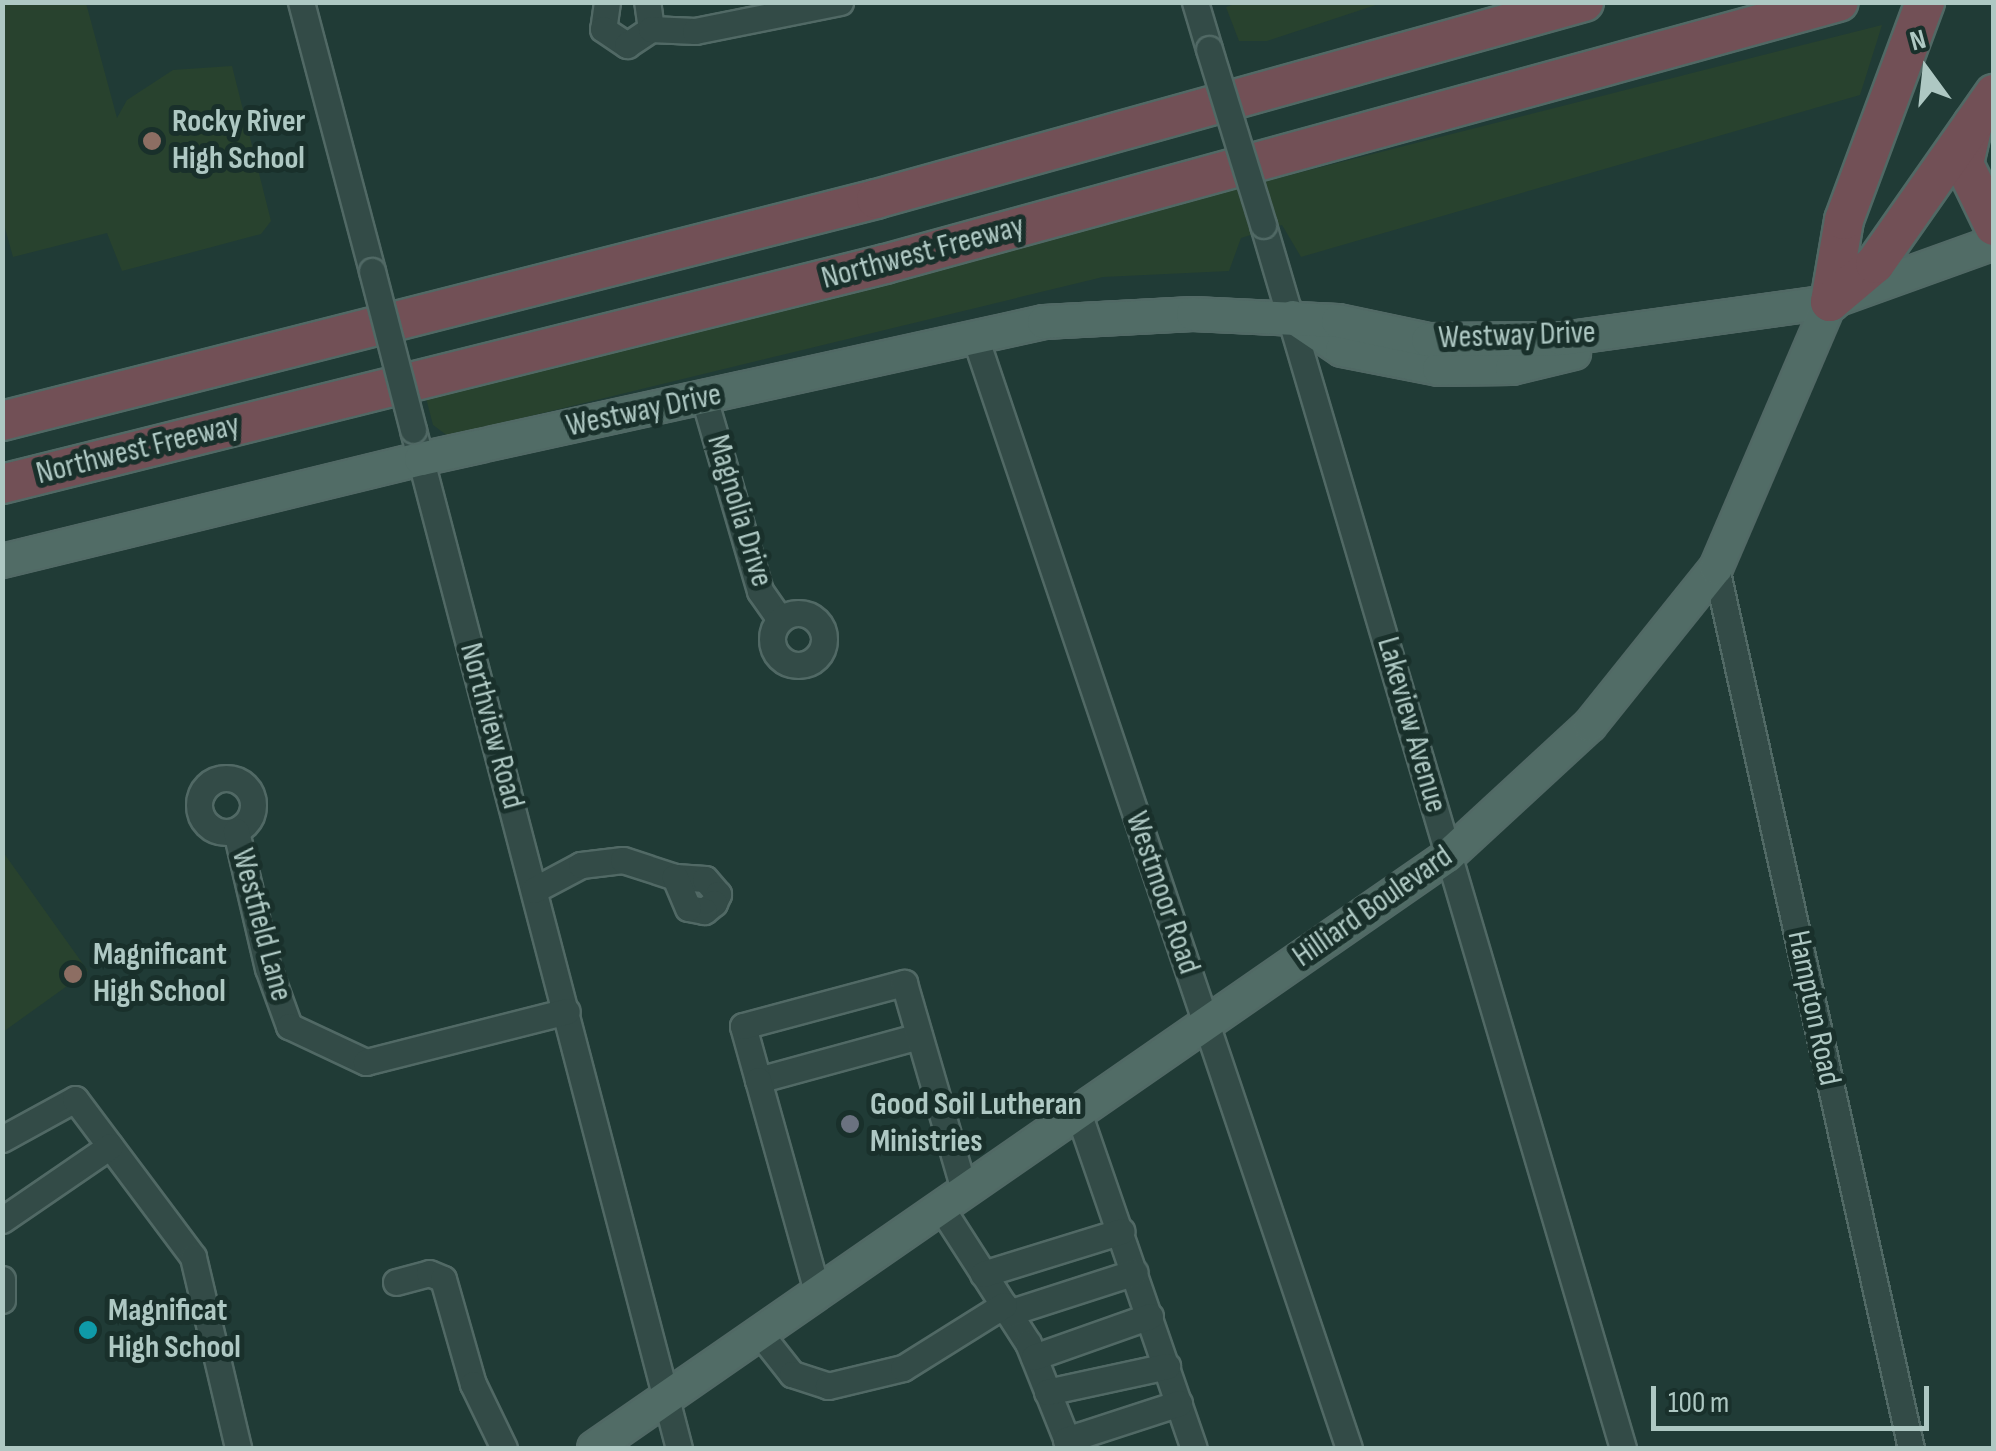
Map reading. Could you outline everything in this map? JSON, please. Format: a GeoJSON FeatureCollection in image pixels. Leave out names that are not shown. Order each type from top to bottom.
{"type":"FeatureCollection","features":[{"type":"Feature","properties":{"kind":"highway","name":"Northwest Freeway"},"geometry":{"type":"LineString","coordinates":[[2,422],[876,199],[1584,2]]}},
{"type":"Feature","properties":{"kind":"highway","name":"Northwest Freeway"},"geometry":{"type":"LineString","coordinates":[[2,484],[885,264],[1839,2]]}},
{"type":"Feature","properties":{"kind":"highway"},"geometry":{"type":"LineString","coordinates":[[1830,302],[1844,220],[1896,68],[1925,2]]}},
{"type":"Feature","properties":{"kind":"highway"},"geometry":{"type":"LineString","coordinates":[[1830,302],[1876,264],[1988,100]]}},
{"type":"Feature","properties":{"kind":"highway"},"geometry":{"type":"LineString","coordinates":[[1988,100],[1964,164],[1994,226]]}},
{"type":"Feature","properties":{"kind":"main road"},"geometry":{"type":"LineString","coordinates":[[1830,302],[1994,243]]}},
{"type":"Feature","properties":{"kind":"main road","name":"Westway Drive"},"geometry":{"type":"LineString","coordinates":[[2,561],[417,444],[704,398],[974,337],[1124,316],[1292,317],[1428,340],[1497,343],[1624,331],[1830,302]]}},
{"type":"Feature","properties":{"kind":"main road","name":"Hilliard Boulevard"},"geometry":{"type":"LineString","coordinates":[[594,1448],[666,1394],[1448,856],[1590,725],[1716,568],[1830,302]]}},
{"type":"Feature","properties":{"kind":"street","name":"Northview Road"},"geometry":{"type":"LineString","coordinates":[[302,2],[680,1448]]}},
{"type":"Feature","properties":{"kind":"street"},"geometry":{"type":"LineString","coordinates":[[607,2],[602,29],[617,44],[637,43],[652,29],[695,31],[840,2]]}},
{"type":"Feature","properties":{"kind":"street"},"geometry":{"type":"LineString","coordinates":[[647,2],[652,29]]}},
{"type":"Feature","properties":{"kind":"street","name":"Lakeview Avenue"},"geometry":{"type":"LineString","coordinates":[[1195,2],[1292,317],[1623,1448]]}},
{"type":"Feature","properties":{"kind":"street","name":"Westmoor Road"},"geometry":{"type":"LineString","coordinates":[[974,337],[1349,1448]]}},
{"type":"Feature","properties":{"kind":"street","name":"Magnolia Drive"},"geometry":{"type":"LineString","coordinates":[[704,398],[760,591],[780,620]]}},
{"type":"Feature","properties":{"kind":"street","name":"Hampton Road"},"geometry":{"type":"LineString","coordinates":[[1716,568],[1910,1448]]}},
{"type":"Feature","properties":{"kind":"street","name":"Westfield Lane"},"geometry":{"type":"LineString","coordinates":[[236,831],[268,968],[289,1026],[366,1062],[567,1011]]}},
{"type":"Feature","properties":{"kind":"street"},"geometry":{"type":"LineString","coordinates":[[534,890],[602,861],[624,860],[675,877]]}},
{"type":"Feature","properties":{"kind":"street"},"geometry":{"type":"LineString","coordinates":[[817,1291],[744,1026],[904,983],[920,1036],[952,1198],[984,1274],[1034,1358],[1068,1444],[1179,1403]]}},
{"type":"Feature","properties":{"kind":"street"},"geometry":{"type":"LineString","coordinates":[[758,1080],[920,1036]]}},
{"type":"Feature","properties":{"kind":"street"},"geometry":{"type":"LineString","coordinates":[[2,1139],[75,1099],[194,1257],[238,1448]]}},
{"type":"Feature","properties":{"kind":"street"},"geometry":{"type":"LineString","coordinates":[[1078,1112],[1194,1448]]}},
{"type":"Feature","properties":{"kind":"street"},"geometry":{"type":"LineString","coordinates":[[2,1220],[110,1146]]}},
{"type":"Feature","properties":{"kind":"street"},"geometry":{"type":"LineString","coordinates":[[984,1274],[1122,1231]]}},
{"type":"Feature","properties":{"kind":"street"},"geometry":{"type":"LineString","coordinates":[[758,1331],[792,1374],[828,1386],[903,1368],[1006,1309],[1135,1272]]}},
{"type":"Feature","properties":{"kind":"street"},"geometry":{"type":"LineString","coordinates":[[396,1282],[429,1273],[443,1279],[474,1384],[510,1447]]}},
{"type":"Feature","properties":{"kind":"street"},"geometry":{"type":"LineString","coordinates":[[2,1279],[2,1300]]}},
{"type":"Feature","properties":{"kind":"street"},"geometry":{"type":"LineString","coordinates":[[1034,1358],[1150,1316]]}},
{"type":"Feature","properties":{"kind":"street"},"geometry":{"type":"LineString","coordinates":[[1047,1392],[1166,1366]]}},
{"type":"Feature","properties":{"kind":"green space"},"geometry":{"type":"Polygon","coordinates":[[[1241,2],[1382,3],[1267,41],[1239,41],[1226,7],[1241,2]]]}},
{"type":"Feature","properties":{"kind":"green space"},"geometry":{"type":"Polygon","coordinates":[[[2,3],[86,3],[117,118],[127,100],[173,70],[232,66],[271,221],[261,234],[122,271],[107,233],[13,257],[2,217],[2,3]]]}},
{"type":"Feature","properties":{"kind":"green space"},"geometry":{"type":"Polygon","coordinates":[[[1882,25],[1860,95],[1301,257],[1282,225],[1241,238],[1229,271],[1103,277],[448,436],[433,425],[425,394],[1882,25]]]}},
{"type":"Feature","properties":{"kind":"green space"},"geometry":{"type":"Polygon","coordinates":[[[3,852],[88,971],[3,1032],[3,852]]]}},
{"type":"Feature","properties":{"kind":"place","name":"Rocky River High School"},"geometry":{"type":"Point","coordinates":[152,141]}},
{"type":"Feature","properties":{"kind":"place","name":"Magnificant High School"},"geometry":{"type":"Point","coordinates":[73,974]}},
{"type":"Feature","properties":{"kind":"place","name":"Good Soil Lutheran Ministries"},"geometry":{"type":"Point","coordinates":[850,1124]}},
{"type":"Feature","properties":{"kind":"place","name":"Magnificat High School"},"geometry":{"type":"Point","coordinates":[88,1330]}}]}
